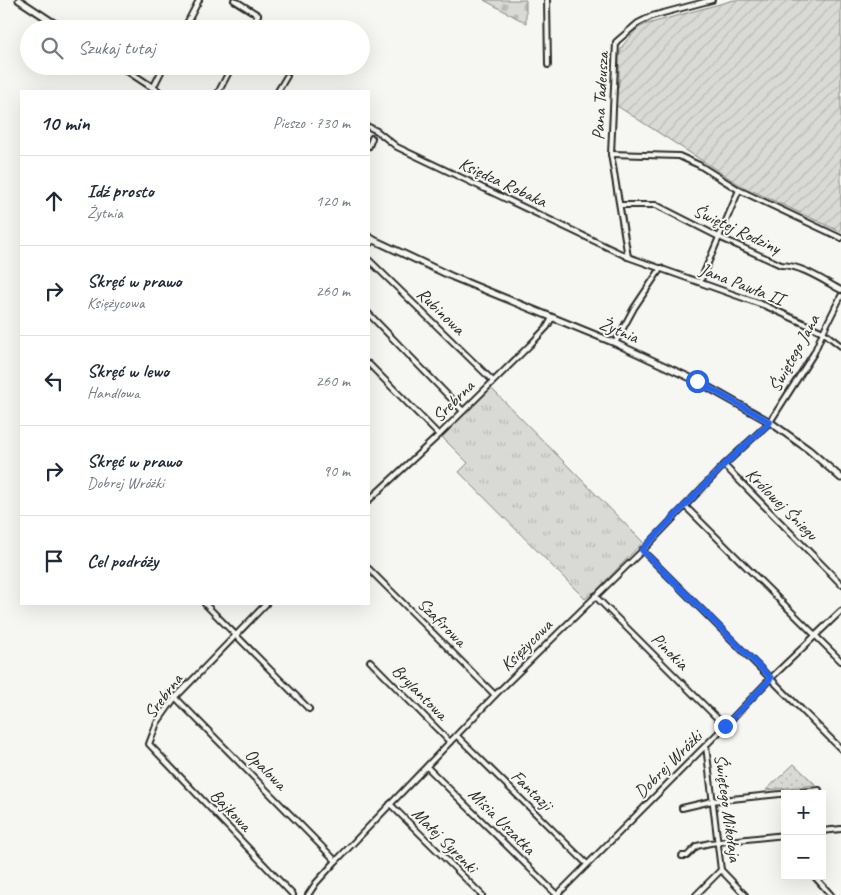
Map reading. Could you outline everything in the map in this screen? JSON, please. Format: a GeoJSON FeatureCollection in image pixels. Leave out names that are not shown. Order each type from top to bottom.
{"type":"FeatureCollection","features":[{"type":"Feature","properties":{"kind":"street"},"geometry":{"type":"LineString","coordinates":[[20,0],[50,20]]}},
{"type":"Feature","properties":{"kind":"street"},"geometry":{"type":"LineString","coordinates":[[189,20],[200,0]]}},
{"type":"Feature","properties":{"kind":"street"},"geometry":{"type":"LineString","coordinates":[[234,0],[258,15],[256,20]]}},
{"type":"Feature","properties":{"kind":"street"},"geometry":{"type":"LineString","coordinates":[[547,0],[548,65]]}},
{"type":"Feature","properties":{"kind":"street","name":"Pana Tadeusza"},"geometry":{"type":"LineString","coordinates":[[628,257],[611,154],[616,42],[638,23],[652,16],[712,0]]}},
{"type":"Feature","properties":{"kind":"street"},"geometry":{"type":"LineString","coordinates":[[133,75],[155,90],[161,75]]}},
{"type":"Feature","properties":{"kind":"street"},"geometry":{"type":"LineString","coordinates":[[220,90],[227,75]]}},
{"type":"Feature","properties":{"kind":"street"},"geometry":{"type":"LineString","coordinates":[[279,90],[287,76]]}},
{"type":"Feature","properties":{"kind":"street","name":"Księdza Robaka"},"geometry":{"type":"LineString","coordinates":[[370,127],[376,130],[397,148],[628,257]]}},
{"type":"Feature","properties":{"kind":"street"},"geometry":{"type":"LineString","coordinates":[[370,143],[372,138]]}},
{"type":"Feature","properties":{"kind":"street"},"geometry":{"type":"LineString","coordinates":[[611,154],[679,156],[699,165],[739,190],[841,238]]}},
{"type":"Feature","properties":{"kind":"street"},"geometry":{"type":"LineString","coordinates":[[700,282],[739,190]]}},
{"type":"Feature","properties":{"kind":"street","name":"Świętej Rodziny"},"geometry":{"type":"LineString","coordinates":[[620,205],[656,205],[718,237],[781,265],[799,268],[841,290]]}},
{"type":"Feature","properties":{"kind":"street","name":"Żytnia"},"geometry":{"type":"LineString","coordinates":[[370,238],[453,277],[615,343],[697,381],[770,422],[808,450],[841,478]]}},
{"type":"Feature","properties":{"kind":"street"},"geometry":{"type":"LineString","coordinates":[[370,243],[374,240]]}},
{"type":"Feature","properties":{"kind":"street","name":"Jana Pawła II"},"geometry":{"type":"LineString","coordinates":[[628,257],[766,306],[823,332],[841,346]]}},
{"type":"Feature","properties":{"kind":"street","name":"Rubinowa"},"geometry":{"type":"LineString","coordinates":[[370,261],[493,381]]}},
{"type":"Feature","properties":{"kind":"street"},"geometry":{"type":"LineString","coordinates":[[615,343],[634,308],[661,268]]}},
{"type":"Feature","properties":{"kind":"street","name":"Świętego Jana"},"geometry":{"type":"LineString","coordinates":[[770,422],[814,353],[841,296]]}},
{"type":"Feature","properties":{"kind":"street"},"geometry":{"type":"LineString","coordinates":[[370,315],[463,410]]}},
{"type":"Feature","properties":{"kind":"street","name":"Srebrna"},"geometry":{"type":"LineString","coordinates":[[370,499],[493,381],[547,327],[552,318]]}},
{"type":"Feature","properties":{"kind":"street"},"geometry":{"type":"LineString","coordinates":[[370,365],[439,434]]}},
{"type":"Feature","properties":{"kind":"street","name":"Księżycowa"},"geometry":{"type":"LineString","coordinates":[[308,895],[336,861],[495,695],[642,550],[724,465],[770,422]]}},
{"type":"Feature","properties":{"kind":"street","name":"Królowej Śniegu"},"geometry":{"type":"LineString","coordinates":[[724,465],[841,584]]}},
{"type":"Feature","properties":{"kind":"street"},"geometry":{"type":"LineString","coordinates":[[685,506],[841,661]]}},
{"type":"Feature","properties":{"kind":"street"},"geometry":{"type":"LineString","coordinates":[[642,550],[841,749]]}},
{"type":"Feature","properties":{"kind":"street","name":"Szafirowa"},"geometry":{"type":"LineString","coordinates":[[370,570],[495,695]]}},
{"type":"Feature","properties":{"kind":"street","name":"Pinokia"},"geometry":{"type":"LineString","coordinates":[[595,596],[725,726]]}},
{"type":"Feature","properties":{"kind":"street"},"geometry":{"type":"LineString","coordinates":[[206,605],[309,709]]}},
{"type":"Feature","properties":{"kind":"street","name":"Srebrna"},"geometry":{"type":"LineString","coordinates":[[149,744],[157,723],[175,697],[265,605]]}},
{"type":"Feature","properties":{"kind":"street","name":"Dobrej Wróżki"},"geometry":{"type":"LineString","coordinates":[[557,895],[771,678],[841,611]]}},
{"type":"Feature","properties":{"kind":"street","name":"Brylantowa"},"geometry":{"type":"LineString","coordinates":[[370,660],[450,742]]}},
{"type":"Feature","properties":{"kind":"street","name":"Opalowa"},"geometry":{"type":"LineString","coordinates":[[175,697],[336,861]]}},
{"type":"Feature","properties":{"kind":"street","name":"Fantazji"},"geometry":{"type":"LineString","coordinates":[[457,736],[588,864]]}},
{"type":"Feature","properties":{"kind":"street","name":"Bajkowa"},"geometry":{"type":"LineString","coordinates":[[149,744],[293,895]]}},
{"type":"Feature","properties":{"kind":"street","name":"Świętego Mikołaja"},"geometry":{"type":"LineString","coordinates":[[706,745],[721,870],[745,895]]}},
{"type":"Feature","properties":{"kind":"street","name":"Misia Uszatka"},"geometry":{"type":"LineString","coordinates":[[427,767],[557,895]]}},
{"type":"Feature","properties":{"kind":"street"},"geometry":{"type":"LineString","coordinates":[[682,808],[712,801],[781,794]]}},
{"type":"Feature","properties":{"kind":"street","name":"Małej Syrenki"},"geometry":{"type":"LineString","coordinates":[[390,804],[482,895]]}},
{"type":"Feature","properties":{"kind":"street"},"geometry":{"type":"LineString","coordinates":[[826,831],[841,829]]}},
{"type":"Feature","properties":{"kind":"street"},"geometry":{"type":"LineString","coordinates":[[682,856],[687,856],[697,846],[781,835]]}},
{"type":"Feature","properties":{"kind":"street"},"geometry":{"type":"LineString","coordinates":[[696,895],[721,870]]}},
{"type":"Feature","properties":{"kind":"street"},"geometry":{"type":"LineString","coordinates":[[818,880],[831,895]]}},
{"type":"Feature","properties":{"kind":"green space"},"geometry":{"type":"Polygon","coordinates":[[[484,0],[526,0],[526,23],[484,0]]]}},
{"type":"Feature","properties":{"kind":"green space"},"geometry":{"type":"Polygon","coordinates":[[[734,0],[841,0],[841,232],[740,185],[614,104],[619,84],[619,55],[623,45],[638,28],[734,0]]]}},
{"type":"Feature","properties":{"kind":"green space"},"geometry":{"type":"Polygon","coordinates":[[[491,388],[643,542],[596,591],[585,599],[459,472],[468,463],[442,437],[491,388]]]}},
{"type":"Feature","properties":{"kind":"green space"},"geometry":{"type":"Polygon","coordinates":[[[794,764],[816,785],[766,790],[794,764]]]}},
{"type":"Feature","properties":{"kind":"route"},"geometry":{"type":"LineString","coordinates":[[697,381],[770,422],[724,465],[642,550],[771,678],[725,726]]}}]}
